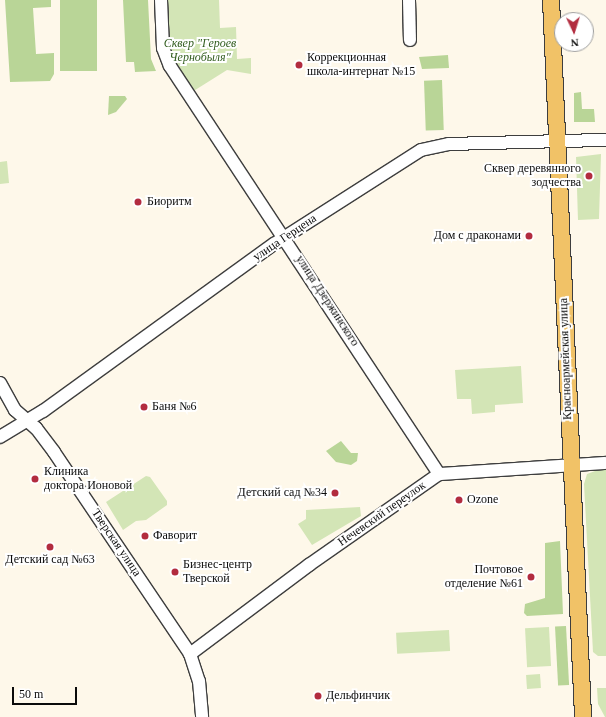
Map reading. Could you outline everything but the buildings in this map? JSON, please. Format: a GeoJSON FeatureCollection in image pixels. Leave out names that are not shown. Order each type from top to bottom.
{"type":"FeatureCollection","features":[{"type":"Feature","properties":{"kind":"main road","name":"Красноармейская улица"},"geometry":{"type":"LineString","coordinates":[[551,0],[559,140],[571,465],[583,717]]}},
{"type":"Feature","properties":{"kind":"street","name":"улица Дзержинского"},"geometry":{"type":"LineString","coordinates":[[161,0],[163,48],[170,66],[285,238],[439,474]]}},
{"type":"Feature","properties":{"kind":"street"},"geometry":{"type":"LineString","coordinates":[[409,0],[410,40]]}},
{"type":"Feature","properties":{"kind":"street","name":"улица Герцена"},"geometry":{"type":"LineString","coordinates":[[0,437],[28,420],[285,238],[376,176],[428,147],[559,140],[606,140]]}},
{"type":"Feature","properties":{"kind":"street","name":"Тверская улица"},"geometry":{"type":"LineString","coordinates":[[0,383],[15,410],[28,420],[54,452],[190,654],[199,681],[202,717]]}},
{"type":"Feature","properties":{"kind":"street","name":"Нечевский переулок"},"geometry":{"type":"LineString","coordinates":[[190,654],[309,565],[439,474],[606,463]]}},
{"type":"Feature","properties":{"kind":"green space"},"geometry":{"type":"Polygon","coordinates":[[[5,0],[51,0],[51,7],[33,8],[36,54],[54,53],[54,74],[50,81],[10,82],[5,0]]]}},
{"type":"Feature","properties":{"kind":"green space"},"geometry":{"type":"Polygon","coordinates":[[[60,0],[97,0],[97,71],[60,71],[60,0]]]}},
{"type":"Feature","properties":{"kind":"green space"},"geometry":{"type":"Polygon","coordinates":[[[123,0],[148,0],[151,59],[156,71],[135,72],[134,62],[126,62],[123,0]]]}},
{"type":"Feature","properties":{"kind":"green space","name":"Сквер \"Героев Чернобыля\""},"geometry":{"type":"Polygon","coordinates":[[[165,0],[219,0],[220,28],[236,27],[237,59],[251,58],[251,74],[227,70],[192,92],[169,55],[165,0]]]}},
{"type":"Feature","properties":{"kind":"green space"},"geometry":{"type":"Polygon","coordinates":[[[448,55],[449,68],[422,69],[419,57],[448,55]]]}},
{"type":"Feature","properties":{"kind":"green space"},"geometry":{"type":"Polygon","coordinates":[[[442,80],[444,130],[426,131],[424,81],[442,80]]]}},
{"type":"Feature","properties":{"kind":"green space"},"geometry":{"type":"Polygon","coordinates":[[[581,92],[582,109],[594,109],[595,122],[574,122],[574,93],[581,92]]]}},
{"type":"Feature","properties":{"kind":"green space"},"geometry":{"type":"Polygon","coordinates":[[[109,96],[125,96],[127,99],[116,112],[108,115],[109,96]]]}},
{"type":"Feature","properties":{"kind":"green space"},"geometry":{"type":"Polygon","coordinates":[[[601,154],[599,219],[578,220],[576,157],[601,154]]]}},
{"type":"Feature","properties":{"kind":"green space"},"geometry":{"type":"Polygon","coordinates":[[[7,161],[9,183],[0,184],[0,162],[7,161]]]}},
{"type":"Feature","properties":{"kind":"green space"},"geometry":{"type":"Polygon","coordinates":[[[521,366],[523,403],[495,405],[495,412],[472,414],[471,399],[457,399],[455,370],[521,366]]]}},
{"type":"Feature","properties":{"kind":"green space"},"geometry":{"type":"Polygon","coordinates":[[[341,441],[351,453],[358,453],[357,461],[351,465],[336,462],[326,451],[341,441]]]}},
{"type":"Feature","properties":{"kind":"green space"},"geometry":{"type":"Polygon","coordinates":[[[606,467],[606,656],[598,656],[593,652],[584,484],[587,474],[606,467]]]}},
{"type":"Feature","properties":{"kind":"green space"},"geometry":{"type":"Polygon","coordinates":[[[146,476],[150,477],[167,501],[167,505],[146,520],[136,521],[123,530],[106,502],[146,476]]]}},
{"type":"Feature","properties":{"kind":"green space"},"geometry":{"type":"Polygon","coordinates":[[[360,507],[361,516],[312,545],[298,524],[306,519],[306,510],[360,507]]]}},
{"type":"Feature","properties":{"kind":"green space"},"geometry":{"type":"Polygon","coordinates":[[[560,541],[563,614],[527,616],[524,613],[525,604],[545,598],[545,543],[560,541]]]}},
{"type":"Feature","properties":{"kind":"green space"},"geometry":{"type":"Polygon","coordinates":[[[566,626],[569,685],[558,685],[555,627],[566,626]]]}},
{"type":"Feature","properties":{"kind":"green space"},"geometry":{"type":"Polygon","coordinates":[[[549,627],[551,666],[527,667],[525,628],[549,627]]]}},
{"type":"Feature","properties":{"kind":"green space"},"geometry":{"type":"Polygon","coordinates":[[[449,630],[450,651],[397,654],[396,633],[449,630]]]}},
{"type":"Feature","properties":{"kind":"green space"},"geometry":{"type":"Polygon","coordinates":[[[540,674],[541,688],[527,689],[526,675],[540,674]]]}},
{"type":"Feature","properties":{"kind":"green space"},"geometry":{"type":"Polygon","coordinates":[[[597,688],[606,688],[605,717],[598,704],[597,688]]]}},
{"type":"Feature","properties":{"kind":"place","name":"Коррекционная школа-интернат №15"},"geometry":{"type":"Point","coordinates":[299,65]}},
{"type":"Feature","properties":{"kind":"place","name":"Сквер деревянного зодчества"},"geometry":{"type":"Point","coordinates":[589,176]}},
{"type":"Feature","properties":{"kind":"place","name":"Биоритм"},"geometry":{"type":"Point","coordinates":[138,202]}},
{"type":"Feature","properties":{"kind":"place","name":"Дом с драконами"},"geometry":{"type":"Point","coordinates":[529,236]}},
{"type":"Feature","properties":{"kind":"place","name":"Баня №6"},"geometry":{"type":"Point","coordinates":[144,407]}},
{"type":"Feature","properties":{"kind":"place","name":"Клиника доктора Ионовой"},"geometry":{"type":"Point","coordinates":[35,479]}},
{"type":"Feature","properties":{"kind":"place","name":"Детский сад №34"},"geometry":{"type":"Point","coordinates":[335,493]}},
{"type":"Feature","properties":{"kind":"place","name":"Ozone"},"geometry":{"type":"Point","coordinates":[459,500]}},
{"type":"Feature","properties":{"kind":"place","name":"Фаворит"},"geometry":{"type":"Point","coordinates":[145,536]}},
{"type":"Feature","properties":{"kind":"place","name":"Детский сад №63"},"geometry":{"type":"Point","coordinates":[50,547]}},
{"type":"Feature","properties":{"kind":"place","name":"Бизнес-центр Тверской"},"geometry":{"type":"Point","coordinates":[175,572]}},
{"type":"Feature","properties":{"kind":"place","name":"Почтовое отделение №61"},"geometry":{"type":"Point","coordinates":[531,577]}},
{"type":"Feature","properties":{"kind":"place","name":"Дельфинчик"},"geometry":{"type":"Point","coordinates":[318,696]}}]}
